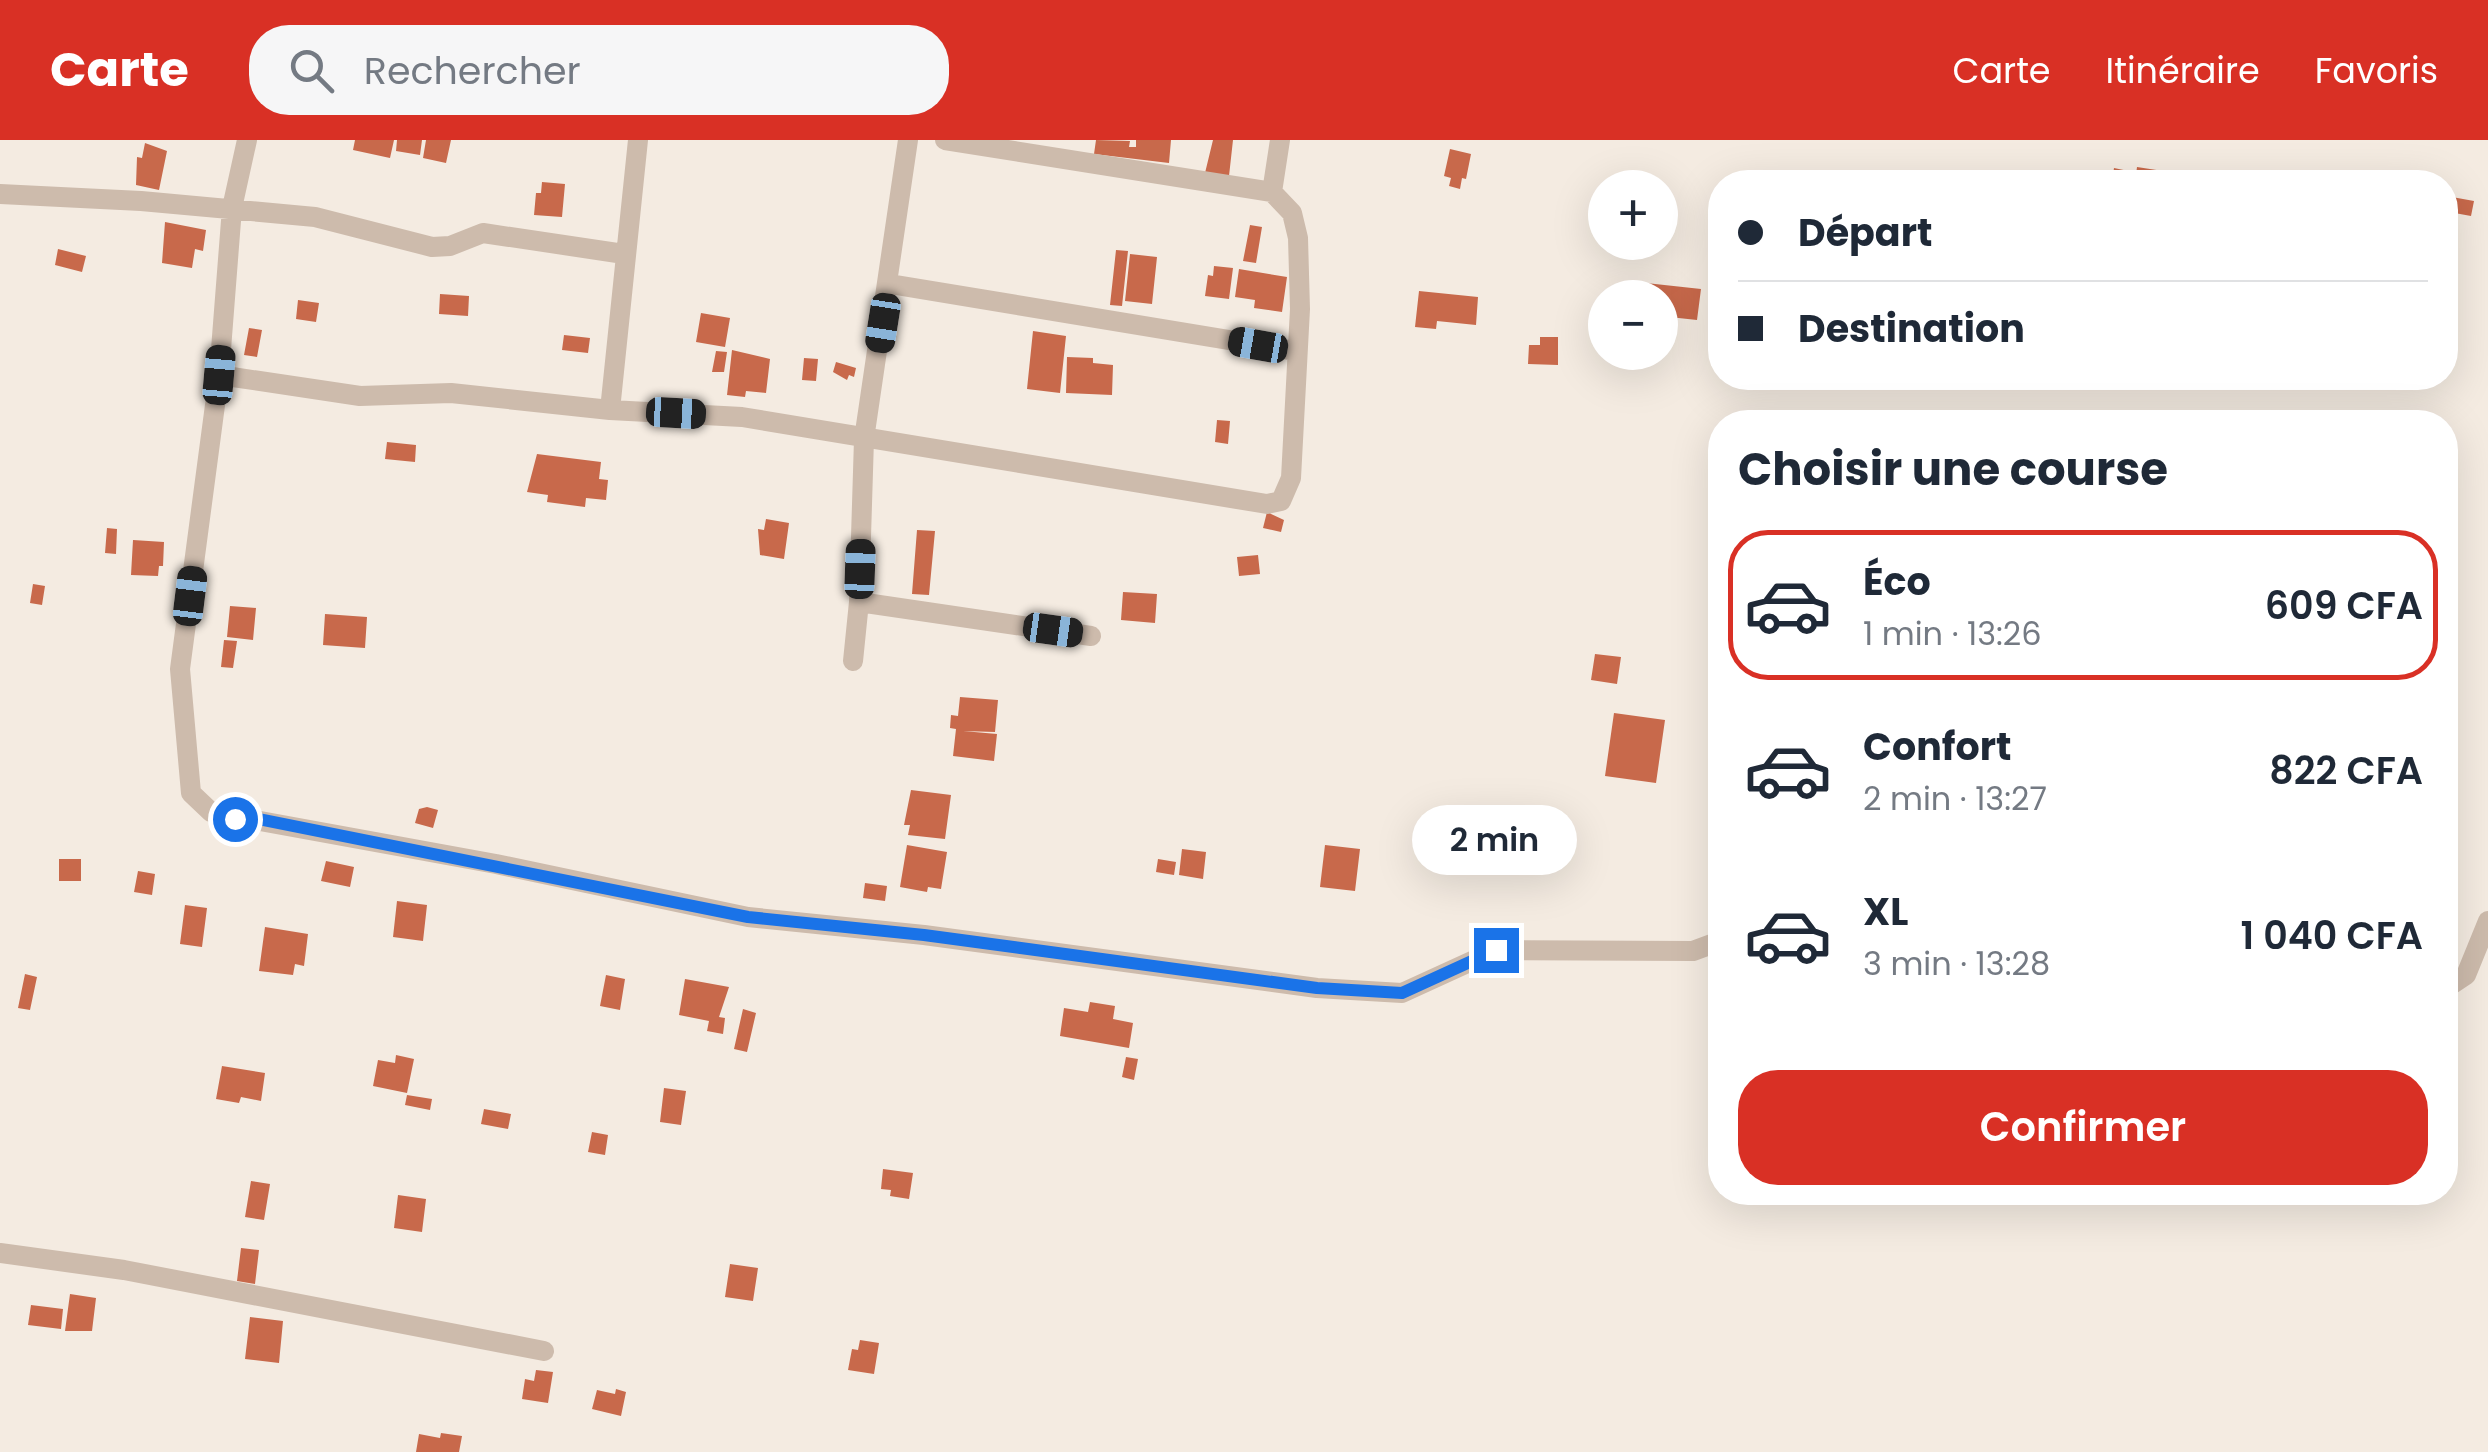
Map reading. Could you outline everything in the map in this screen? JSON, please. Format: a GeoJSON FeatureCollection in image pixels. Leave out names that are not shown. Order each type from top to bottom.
{"type":"FeatureCollection","features":[{"type":"Feature","properties":{"kind":"street"},"geometry":{"type":"LineString","coordinates":[[247,140],[232,208],[219,375],[180,669],[192,794],[211,812],[496,864],[748,917],[924,935],[1317,988],[1402,993],[1496,950],[1693,952],[1708,945]]}},
{"type":"Feature","properties":{"kind":"street"},"geometry":{"type":"LineString","coordinates":[[610,410],[638,140]]}},
{"type":"Feature","properties":{"kind":"street"},"geometry":{"type":"LineString","coordinates":[[852,661],[859,602],[864,440],[890,284],[908,140]]}},
{"type":"Feature","properties":{"kind":"street"},"geometry":{"type":"LineString","coordinates":[[219,375],[360,396],[451,393],[610,410],[742,417],[1267,504],[1281,501],[1291,478],[1300,308],[1298,238],[1292,213],[1272,192],[945,140]]}},
{"type":"Feature","properties":{"kind":"street"},"geometry":{"type":"LineString","coordinates":[[1272,192],[1280,140]]}},
{"type":"Feature","properties":{"kind":"street"},"geometry":{"type":"LineString","coordinates":[[0,194],[315,217],[432,247],[450,246],[484,233],[624,254]]}},
{"type":"Feature","properties":{"kind":"street"},"geometry":{"type":"LineString","coordinates":[[890,284],[1295,351]]}},
{"type":"Feature","properties":{"kind":"street"},"geometry":{"type":"LineString","coordinates":[[859,602],[1092,636]]}},
{"type":"Feature","properties":{"kind":"street"},"geometry":{"type":"LineString","coordinates":[[2458,980],[2466,975],[2488,920]]}},
{"type":"Feature","properties":{"kind":"street"},"geometry":{"type":"LineString","coordinates":[[0,1253],[124,1270],[544,1351]]}},
{"type":"Feature","properties":{"kind":"building"},"geometry":{"type":"Polygon","coordinates":[[[355,140],[394,140],[390,158],[353,150],[355,140]]]}},
{"type":"Feature","properties":{"kind":"building"},"geometry":{"type":"Polygon","coordinates":[[[397,140],[422,140],[420,155],[396,151],[397,140]]]}},
{"type":"Feature","properties":{"kind":"building"},"geometry":{"type":"Polygon","coordinates":[[[426,140],[451,140],[446,163],[423,158],[426,140]]]}},
{"type":"Feature","properties":{"kind":"building"},"geometry":{"type":"Polygon","coordinates":[[[1096,140],[1130,141],[1129,147],[1136,147],[1136,140],[1171,140],[1169,163],[1094,154],[1096,140]]]}},
{"type":"Feature","properties":{"kind":"building"},"geometry":{"type":"Polygon","coordinates":[[[1213,140],[1233,140],[1229,176],[1205,173],[1213,140]]]}},
{"type":"Feature","properties":{"kind":"building"},"geometry":{"type":"Polygon","coordinates":[[[145,143],[167,151],[159,190],[136,185],[137,157],[142,158],[145,143]]]}},
{"type":"Feature","properties":{"kind":"building"},"geometry":{"type":"Polygon","coordinates":[[[1450,149],[1471,154],[1460,189],[1449,186],[1451,178],[1444,176],[1450,149]]]}},
{"type":"Feature","properties":{"kind":"building"},"geometry":{"type":"Polygon","coordinates":[[[542,182],[565,184],[562,217],[534,215],[536,193],[541,193],[542,182]]]}},
{"type":"Feature","properties":{"kind":"building"},"geometry":{"type":"Polygon","coordinates":[[[2458,198],[2474,201],[2471,216],[2458,214],[2458,198]]]}},
{"type":"Feature","properties":{"kind":"building"},"geometry":{"type":"Polygon","coordinates":[[[165,222],[206,230],[203,251],[195,249],[192,268],[162,263],[165,222]]]}},
{"type":"Feature","properties":{"kind":"building"},"geometry":{"type":"Polygon","coordinates":[[[1250,225],[1262,227],[1256,263],[1243,261],[1250,225]]]}},
{"type":"Feature","properties":{"kind":"building"},"geometry":{"type":"Polygon","coordinates":[[[58,249],[86,256],[82,272],[55,265],[58,249]]]}},
{"type":"Feature","properties":{"kind":"building"},"geometry":{"type":"Polygon","coordinates":[[[1116,250],[1128,251],[1122,306],[1110,305],[1116,250]]]}},
{"type":"Feature","properties":{"kind":"building"},"geometry":{"type":"Polygon","coordinates":[[[1130,254],[1157,257],[1152,304],[1125,301],[1130,254]]]}},
{"type":"Feature","properties":{"kind":"building"},"geometry":{"type":"Polygon","coordinates":[[[1214,266],[1233,268],[1229,299],[1205,296],[1208,275],[1213,276],[1214,266]]]}},
{"type":"Feature","properties":{"kind":"building"},"geometry":{"type":"Polygon","coordinates":[[[1239,269],[1287,277],[1282,312],[1254,308],[1255,300],[1235,297],[1239,269]]]}},
{"type":"Feature","properties":{"kind":"building"},"geometry":{"type":"Polygon","coordinates":[[[1678,286],[1701,289],[1697,320],[1678,318],[1678,286]]]}},
{"type":"Feature","properties":{"kind":"building"},"geometry":{"type":"Polygon","coordinates":[[[1419,291],[1478,297],[1476,325],[1437,321],[1436,329],[1415,327],[1419,291]]]}},
{"type":"Feature","properties":{"kind":"building"},"geometry":{"type":"Polygon","coordinates":[[[440,294],[469,296],[468,316],[439,314],[440,294]]]}},
{"type":"Feature","properties":{"kind":"building"},"geometry":{"type":"Polygon","coordinates":[[[298,300],[319,303],[316,322],[296,319],[298,300]]]}},
{"type":"Feature","properties":{"kind":"building"},"geometry":{"type":"Polygon","coordinates":[[[701,313],[730,318],[725,347],[696,342],[701,313]]]}},
{"type":"Feature","properties":{"kind":"building"},"geometry":{"type":"Polygon","coordinates":[[[249,328],[262,330],[257,357],[244,355],[249,328]]]}},
{"type":"Feature","properties":{"kind":"building"},"geometry":{"type":"Polygon","coordinates":[[[1033,331],[1066,336],[1060,393],[1027,389],[1033,331]]]}},
{"type":"Feature","properties":{"kind":"building"},"geometry":{"type":"Polygon","coordinates":[[[564,335],[590,338],[588,353],[562,350],[564,335]]]}},
{"type":"Feature","properties":{"kind":"building"},"geometry":{"type":"Polygon","coordinates":[[[1540,337],[1558,337],[1558,365],[1528,364],[1529,345],[1540,345],[1540,337]]]}},
{"type":"Feature","properties":{"kind":"building"},"geometry":{"type":"Polygon","coordinates":[[[732,350],[770,359],[766,393],[746,391],[745,397],[727,395],[732,350]]]}},
{"type":"Feature","properties":{"kind":"building"},"geometry":{"type":"Polygon","coordinates":[[[716,351],[727,352],[724,372],[712,372],[716,351]]]}},
{"type":"Feature","properties":{"kind":"building"},"geometry":{"type":"Polygon","coordinates":[[[1067,357],[1093,358],[1093,363],[1113,365],[1112,395],[1066,393],[1067,357]]]}},
{"type":"Feature","properties":{"kind":"building"},"geometry":{"type":"Polygon","coordinates":[[[804,358],[818,359],[816,381],[802,380],[804,358]]]}},
{"type":"Feature","properties":{"kind":"building"},"geometry":{"type":"Polygon","coordinates":[[[836,362],[856,368],[854,377],[849,375],[847,380],[833,372],[836,362]]]}},
{"type":"Feature","properties":{"kind":"building"},"geometry":{"type":"Polygon","coordinates":[[[1217,420],[1230,421],[1228,444],[1215,442],[1217,420]]]}},
{"type":"Feature","properties":{"kind":"building"},"geometry":{"type":"Polygon","coordinates":[[[387,442],[416,445],[415,462],[385,459],[387,442]]]}},
{"type":"Feature","properties":{"kind":"building"},"geometry":{"type":"Polygon","coordinates":[[[537,454],[601,462],[599,479],[608,480],[606,500],[586,498],[585,507],[547,502],[548,495],[527,492],[537,454]]]}},
{"type":"Feature","properties":{"kind":"building"},"geometry":{"type":"Polygon","coordinates":[[[1267,512],[1284,520],[1281,532],[1263,528],[1267,512]]]}},
{"type":"Feature","properties":{"kind":"building"},"geometry":{"type":"Polygon","coordinates":[[[766,519],[789,523],[784,559],[760,555],[758,529],[764,530],[766,519]]]}},
{"type":"Feature","properties":{"kind":"building"},"geometry":{"type":"Polygon","coordinates":[[[107,528],[117,529],[116,554],[105,553],[107,528]]]}},
{"type":"Feature","properties":{"kind":"building"},"geometry":{"type":"Polygon","coordinates":[[[917,530],[935,531],[929,595],[912,594],[917,530]]]}},
{"type":"Feature","properties":{"kind":"building"},"geometry":{"type":"Polygon","coordinates":[[[133,540],[164,542],[163,566],[159,566],[158,576],[131,575],[133,540]]]}},
{"type":"Feature","properties":{"kind":"building"},"geometry":{"type":"Polygon","coordinates":[[[1258,555],[1260,574],[1239,576],[1237,557],[1258,555]]]}},
{"type":"Feature","properties":{"kind":"building"},"geometry":{"type":"Polygon","coordinates":[[[33,584],[45,586],[42,605],[30,603],[33,584]]]}},
{"type":"Feature","properties":{"kind":"building"},"geometry":{"type":"Polygon","coordinates":[[[1123,592],[1157,594],[1155,623],[1121,620],[1123,592]]]}},
{"type":"Feature","properties":{"kind":"building"},"geometry":{"type":"Polygon","coordinates":[[[230,606],[256,608],[253,640],[227,637],[230,606]]]}},
{"type":"Feature","properties":{"kind":"building"},"geometry":{"type":"Polygon","coordinates":[[[325,614],[367,617],[365,648],[323,645],[325,614]]]}},
{"type":"Feature","properties":{"kind":"building"},"geometry":{"type":"Polygon","coordinates":[[[224,640],[237,641],[233,668],[221,667],[224,640]]]}},
{"type":"Feature","properties":{"kind":"building"},"geometry":{"type":"Polygon","coordinates":[[[1595,654],[1621,657],[1617,684],[1591,680],[1595,654]]]}},
{"type":"Feature","properties":{"kind":"building"},"geometry":{"type":"Polygon","coordinates":[[[960,697],[998,700],[995,732],[963,731],[997,734],[994,761],[953,756],[956,729],[950,728],[951,715],[958,716],[960,697]]]}},
{"type":"Feature","properties":{"kind":"building"},"geometry":{"type":"Polygon","coordinates":[[[1614,713],[1665,720],[1656,783],[1605,776],[1614,713]]]}},
{"type":"Feature","properties":{"kind":"building"},"geometry":{"type":"Polygon","coordinates":[[[911,790],[951,795],[945,839],[908,835],[910,825],[904,825],[911,790]]]}},
{"type":"Feature","properties":{"kind":"building"},"geometry":{"type":"Polygon","coordinates":[[[419,809],[438,810],[433,828],[415,823],[419,809]]]}},
{"type":"Feature","properties":{"kind":"building"},"geometry":{"type":"Polygon","coordinates":[[[907,845],[947,852],[941,889],[928,887],[927,892],[900,887],[907,845]]]}},
{"type":"Feature","properties":{"kind":"building"},"geometry":{"type":"Polygon","coordinates":[[[1325,845],[1360,849],[1355,891],[1320,887],[1325,845]]]}},
{"type":"Feature","properties":{"kind":"building"},"geometry":{"type":"Polygon","coordinates":[[[1182,849],[1206,852],[1203,879],[1179,875],[1182,849]]]}},
{"type":"Feature","properties":{"kind":"building"},"geometry":{"type":"Polygon","coordinates":[[[59,859],[81,859],[81,881],[59,881],[59,859]]]}},
{"type":"Feature","properties":{"kind":"building"},"geometry":{"type":"Polygon","coordinates":[[[1158,859],[1176,862],[1174,875],[1156,872],[1158,859]]]}},
{"type":"Feature","properties":{"kind":"building"},"geometry":{"type":"Polygon","coordinates":[[[326,861],[354,867],[350,887],[321,881],[326,861]]]}},
{"type":"Feature","properties":{"kind":"building"},"geometry":{"type":"Polygon","coordinates":[[[138,871],[155,874],[152,895],[134,892],[138,871]]]}},
{"type":"Feature","properties":{"kind":"building"},"geometry":{"type":"Polygon","coordinates":[[[865,883],[887,886],[885,901],[863,898],[865,883]]]}},
{"type":"Feature","properties":{"kind":"building"},"geometry":{"type":"Polygon","coordinates":[[[397,901],[427,905],[423,941],[393,937],[397,901]]]}},
{"type":"Feature","properties":{"kind":"building"},"geometry":{"type":"Polygon","coordinates":[[[185,905],[207,908],[202,947],[180,944],[185,905]]]}},
{"type":"Feature","properties":{"kind":"building"},"geometry":{"type":"Polygon","coordinates":[[[265,927],[308,934],[304,966],[295,964],[293,975],[259,971],[265,927]]]}},
{"type":"Feature","properties":{"kind":"building"},"geometry":{"type":"Polygon","coordinates":[[[25,974],[37,977],[30,1010],[18,1008],[25,974]]]}},
{"type":"Feature","properties":{"kind":"building"},"geometry":{"type":"Polygon","coordinates":[[[606,975],[625,979],[620,1010],[600,1006],[606,975]]]}},
{"type":"Feature","properties":{"kind":"building"},"geometry":{"type":"Polygon","coordinates":[[[685,979],[729,987],[719,1017],[725,1018],[723,1034],[707,1031],[709,1021],[679,1015],[685,979]]]}},
{"type":"Feature","properties":{"kind":"building"},"geometry":{"type":"Polygon","coordinates":[[[1090,1002],[1115,1006],[1113,1019],[1133,1023],[1129,1048],[1060,1036],[1064,1008],[1088,1012],[1090,1002]]]}},
{"type":"Feature","properties":{"kind":"building"},"geometry":{"type":"Polygon","coordinates":[[[743,1009],[756,1013],[747,1052],[734,1049],[743,1009]]]}},
{"type":"Feature","properties":{"kind":"building"},"geometry":{"type":"Polygon","coordinates":[[[396,1055],[414,1059],[407,1093],[373,1086],[378,1060],[395,1063],[396,1055]]]}},
{"type":"Feature","properties":{"kind":"building"},"geometry":{"type":"Polygon","coordinates":[[[1126,1057],[1138,1059],[1134,1080],[1122,1077],[1126,1057]]]}},
{"type":"Feature","properties":{"kind":"building"},"geometry":{"type":"Polygon","coordinates":[[[222,1066],[265,1073],[261,1101],[241,1097],[239,1103],[216,1099],[222,1066]]]}},
{"type":"Feature","properties":{"kind":"building"},"geometry":{"type":"Polygon","coordinates":[[[664,1088],[686,1091],[681,1125],[660,1122],[664,1088]]]}},
{"type":"Feature","properties":{"kind":"building"},"geometry":{"type":"Polygon","coordinates":[[[407,1095],[432,1099],[430,1110],[405,1105],[407,1095]]]}},
{"type":"Feature","properties":{"kind":"building"},"geometry":{"type":"Polygon","coordinates":[[[484,1109],[511,1114],[508,1129],[481,1124],[484,1109]]]}},
{"type":"Feature","properties":{"kind":"building"},"geometry":{"type":"Polygon","coordinates":[[[592,1132],[608,1135],[605,1155],[588,1152],[592,1132]]]}},
{"type":"Feature","properties":{"kind":"building"},"geometry":{"type":"Polygon","coordinates":[[[883,1169],[913,1173],[909,1199],[890,1196],[891,1190],[881,1189],[883,1169]]]}},
{"type":"Feature","properties":{"kind":"building"},"geometry":{"type":"Polygon","coordinates":[[[251,1181],[270,1184],[264,1220],[245,1217],[251,1181]]]}},
{"type":"Feature","properties":{"kind":"building"},"geometry":{"type":"Polygon","coordinates":[[[398,1195],[426,1199],[422,1232],[394,1228],[398,1195]]]}},
{"type":"Feature","properties":{"kind":"building"},"geometry":{"type":"Polygon","coordinates":[[[241,1248],[259,1250],[255,1284],[237,1281],[241,1248]]]}},
{"type":"Feature","properties":{"kind":"building"},"geometry":{"type":"Polygon","coordinates":[[[730,1264],[758,1268],[753,1301],[725,1297],[730,1264]]]}},
{"type":"Feature","properties":{"kind":"building"},"geometry":{"type":"Polygon","coordinates":[[[70,1294],[96,1298],[92,1331],[65,1331],[70,1294]]]}},
{"type":"Feature","properties":{"kind":"building"},"geometry":{"type":"Polygon","coordinates":[[[31,1305],[63,1309],[61,1329],[28,1325],[31,1305]]]}},
{"type":"Feature","properties":{"kind":"building"},"geometry":{"type":"Polygon","coordinates":[[[250,1317],[283,1321],[279,1363],[245,1359],[250,1317]]]}},
{"type":"Feature","properties":{"kind":"building"},"geometry":{"type":"Polygon","coordinates":[[[860,1340],[879,1343],[874,1374],[848,1370],[852,1349],[858,1350],[860,1340]]]}},
{"type":"Feature","properties":{"kind":"building"},"geometry":{"type":"Polygon","coordinates":[[[536,1370],[553,1372],[548,1403],[522,1399],[525,1379],[534,1381],[536,1370]]]}},
{"type":"Feature","properties":{"kind":"building"},"geometry":{"type":"Polygon","coordinates":[[[616,1389],[626,1392],[621,1416],[592,1409],[597,1390],[615,1394],[616,1389]]]}},
{"type":"Feature","properties":{"kind":"building"},"geometry":{"type":"Polygon","coordinates":[[[441,1433],[462,1436],[459,1452],[416,1452],[419,1434],[440,1438],[441,1433]]]}},
{"type":"Feature","properties":{"kind":"route"},"geometry":{"type":"LineString","coordinates":[[235,819],[253,818],[748,917],[924,935],[1317,988],[1402,993],[1496,950]]}}]}
